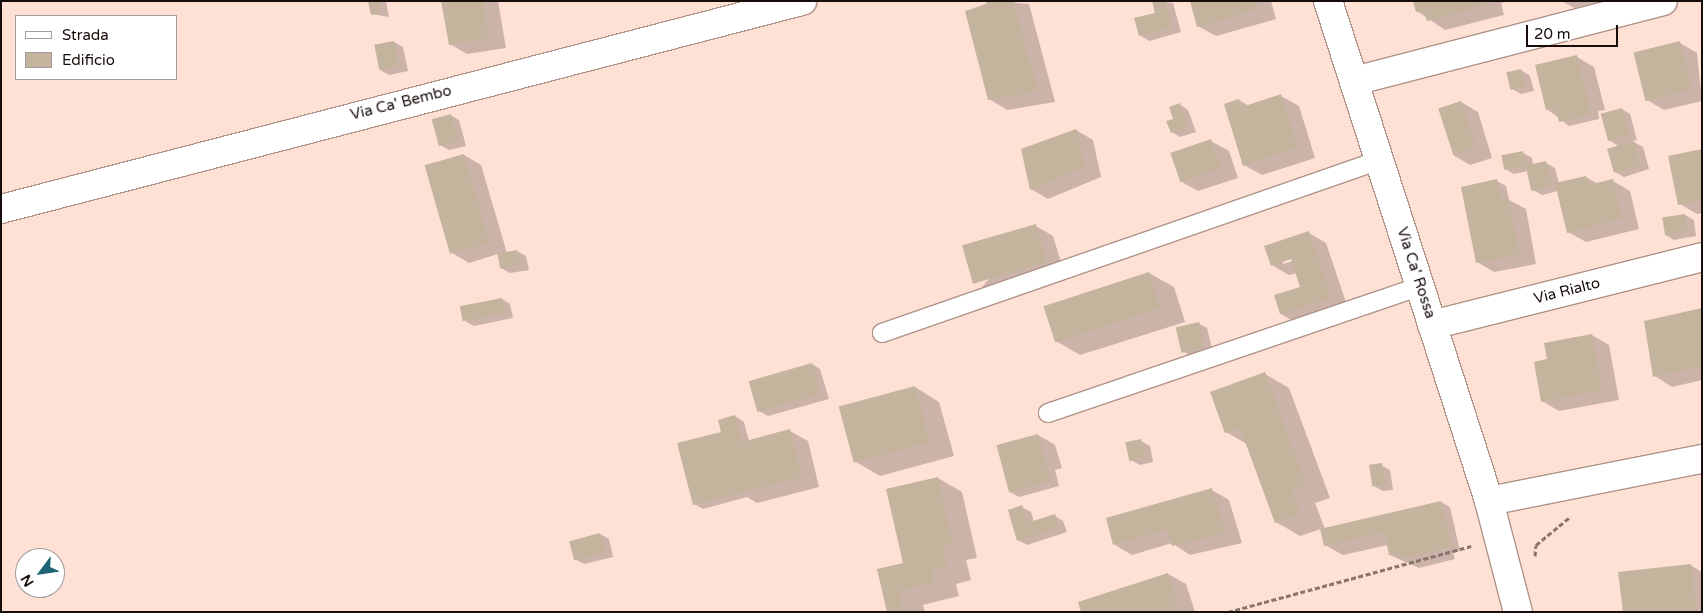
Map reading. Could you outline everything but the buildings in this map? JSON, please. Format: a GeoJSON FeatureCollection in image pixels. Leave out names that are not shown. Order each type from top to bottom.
{"type":"FeatureCollection","features":[{"type":"Feature","properties":{"kind":"street","name":"Via Ca' Bembo"},"geometry":{"type":"LineString","coordinates":[[1,209],[802,1]]}},
{"type":"Feature","properties":{"kind":"street"},"geometry":{"type":"LineString","coordinates":[[1354,81],[1663,1]]}},
{"type":"Feature","properties":{"kind":"street","name":"Via Ca' Rossa"},"geometry":{"type":"LineString","coordinates":[[1328,4],[1489,501],[1518,612]]}},
{"type":"Feature","properties":{"kind":"street","name":"Via Rialto"},"geometry":{"type":"LineString","coordinates":[[1432,325],[1702,257]]}},
{"type":"Feature","properties":{"kind":"street"},"geometry":{"type":"LineString","coordinates":[[1489,501],[1702,459]]}},
{"type":"Feature","properties":{"kind":"lane"},"geometry":{"type":"LineString","coordinates":[[882,334],[1380,160]]}},
{"type":"Feature","properties":{"kind":"lane"},"geometry":{"type":"LineString","coordinates":[[1048,413],[1420,286]]}},
{"type":"Feature","properties":{"kind":"path"},"geometry":{"type":"LineString","coordinates":[[1535,562],[1536,545],[1580,511]]}},
{"type":"Feature","properties":{"kind":"path"},"geometry":{"type":"LineString","coordinates":[[1228,612],[1498,538]]}}]}
